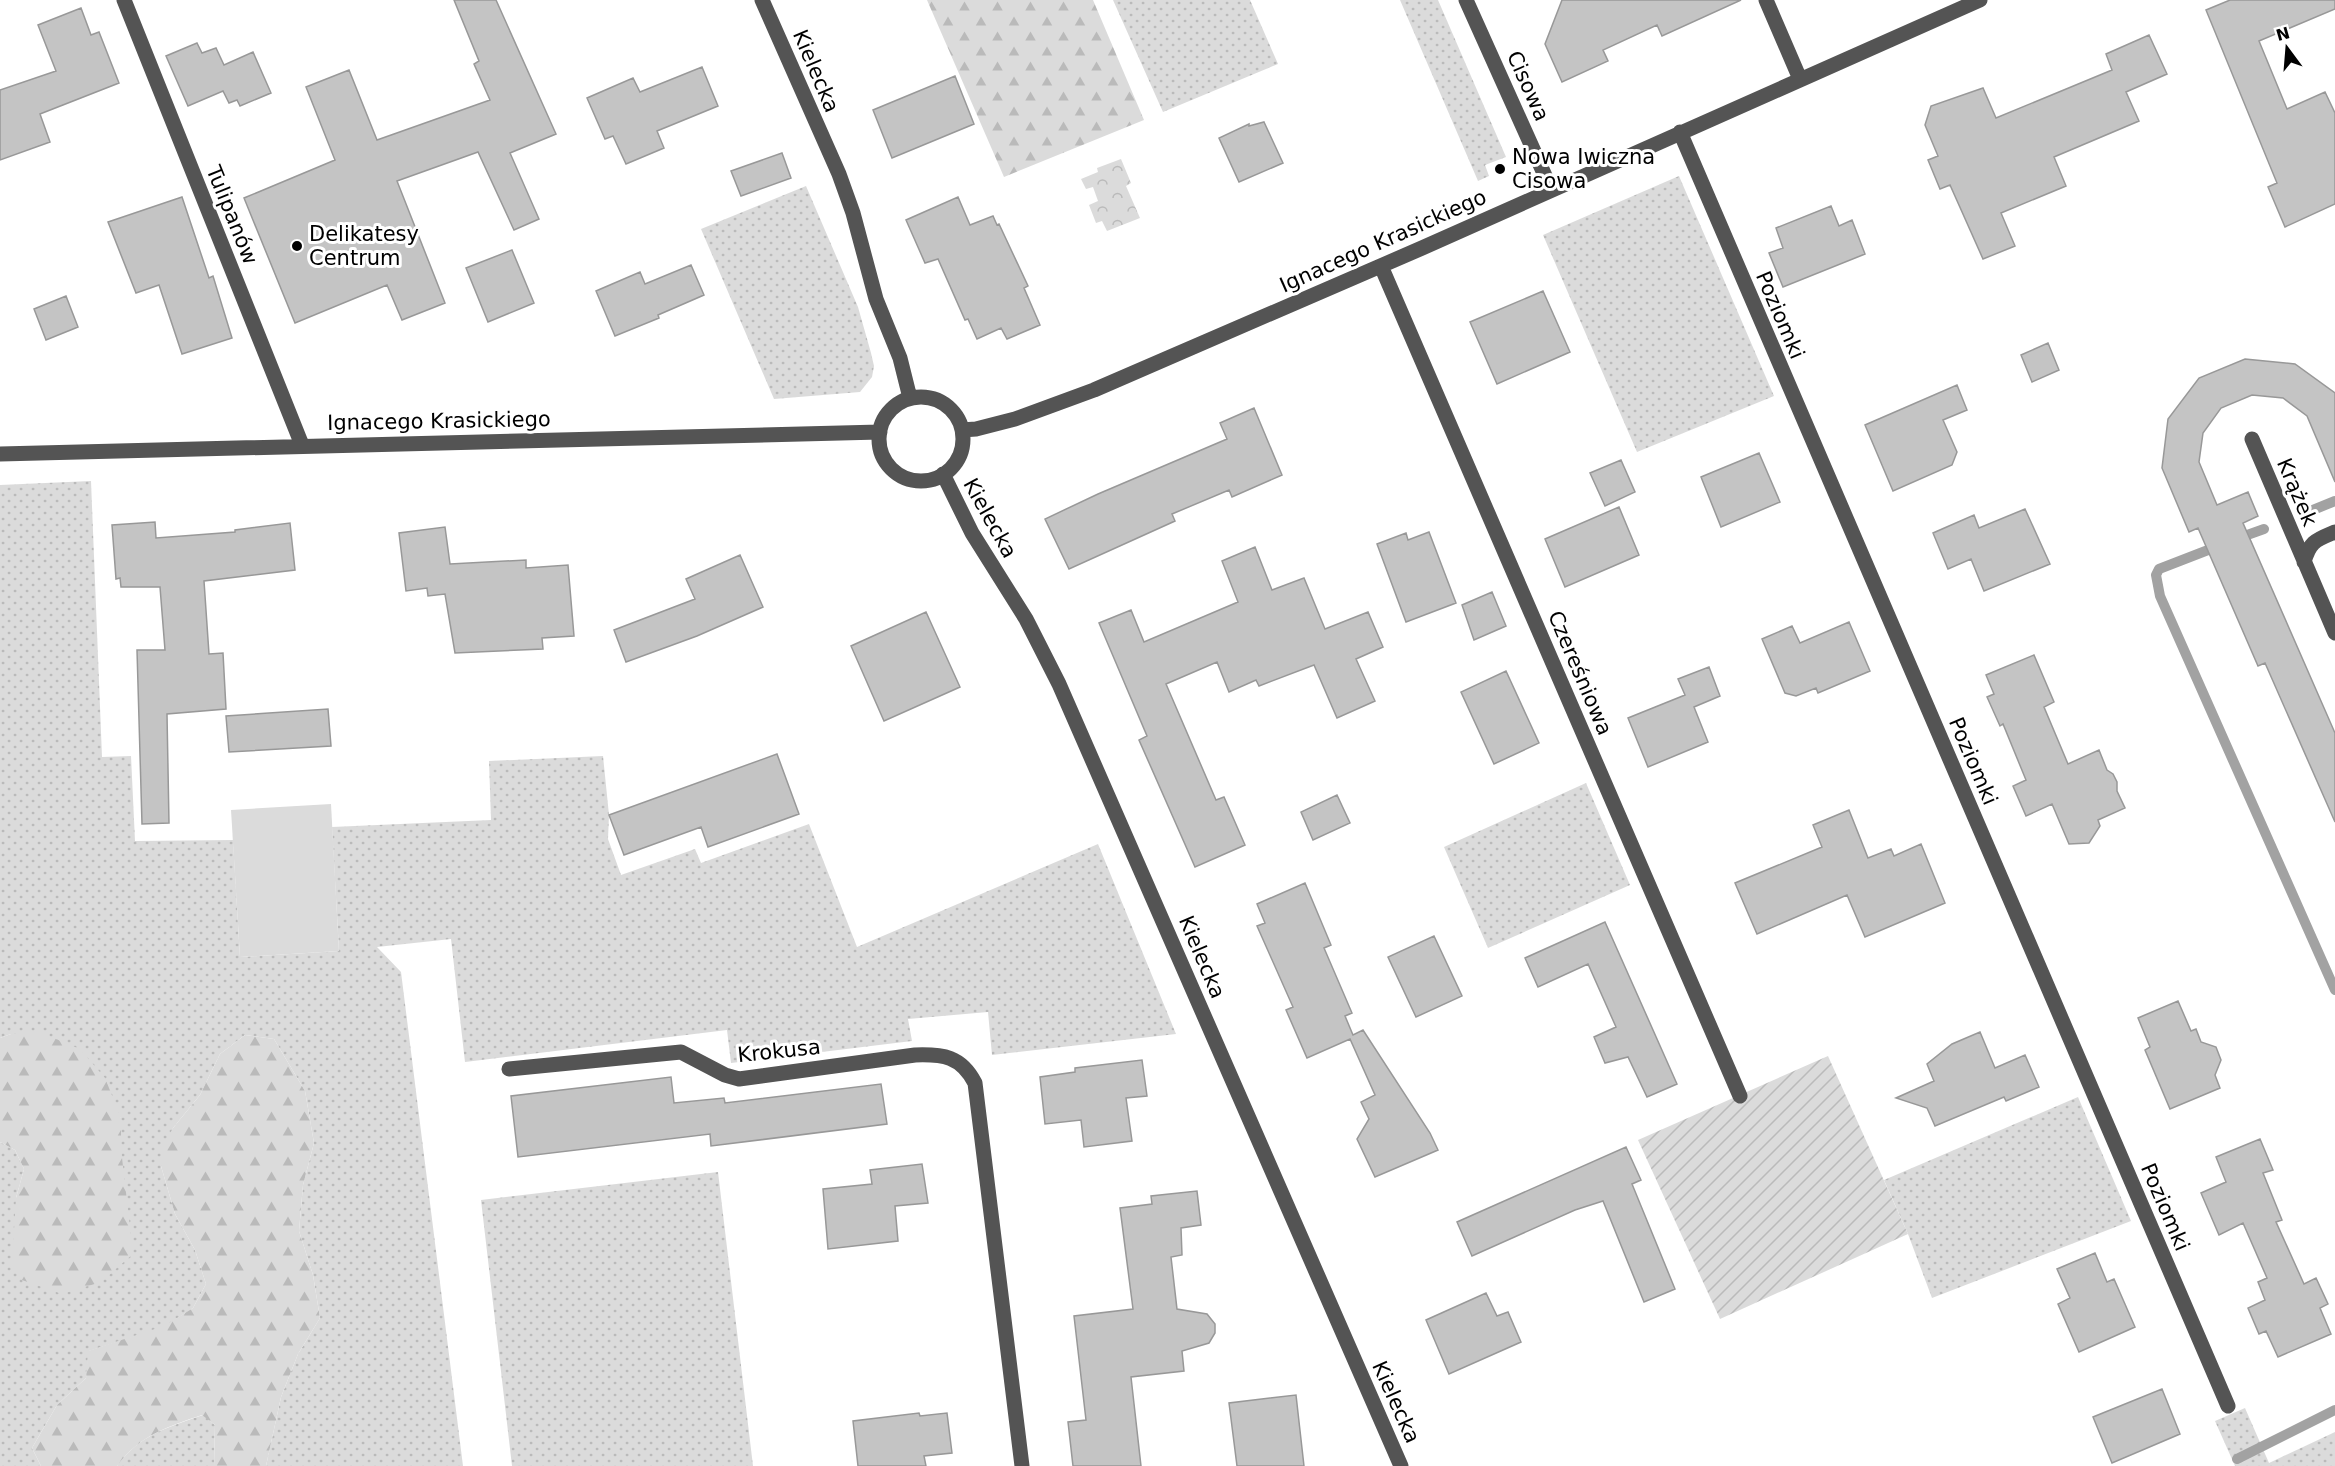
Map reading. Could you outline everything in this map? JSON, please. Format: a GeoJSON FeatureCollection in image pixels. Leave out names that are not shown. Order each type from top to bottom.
{"type":"FeatureCollection","features":[{"type":"Feature","properties":{"kind":"street","name":"Tulipanów"},"geometry":{"type":"LineString","coordinates":[[124,0],[302,445]]}},
{"type":"Feature","properties":{"kind":"street","name":"Kielecka"},"geometry":{"type":"LineString","coordinates":[[762,0],[843,183],[873,291],[900,358],[910,398]]}},
{"type":"Feature","properties":{"kind":"street","name":"Cisowa"},"geometry":{"type":"LineString","coordinates":[[1466,0],[1551,189]]}},
{"type":"Feature","properties":{"kind":"street"},"geometry":{"type":"LineString","coordinates":[[1766,0],[1800,79]]}},
{"type":"Feature","properties":{"kind":"street","name":"Ignacego Krasickiego"},"geometry":{"type":"LineString","coordinates":[[962,430],[994,425],[1064,402],[1381,266],[1980,0]]}},
{"type":"Feature","properties":{"kind":"street","name":"Poziomki"},"geometry":{"type":"LineString","coordinates":[[1680,132],[2229,1406]]}},
{"type":"Feature","properties":{"kind":"street","name":"Czereśniowa"},"geometry":{"type":"LineString","coordinates":[[1381,266],[1740,1096]]}},
{"type":"Feature","properties":{"kind":"street"},"geometry":{"type":"LineString","coordinates":[[923,397],[938,400],[950,408],[959,420],[962,430],[962,450],[956,464],[931,480],[915,480],[901,476],[889,466],[881,453],[880,432],[888,413],[898,404],[910,398],[923,397]]}},
{"type":"Feature","properties":{"kind":"street","name":"Ignacego Krasickiego"},"geometry":{"type":"LineString","coordinates":[[0,454],[880,432]]}},
{"type":"Feature","properties":{"kind":"street","name":"Krążek"},"geometry":{"type":"LineString","coordinates":[[2252,439],[2335,633]]}},
{"type":"Feature","properties":{"kind":"street","name":"Kielecka"},"geometry":{"type":"LineString","coordinates":[[943,474],[972,533],[1026,619],[1059,684],[1401,1466]]}},
{"type":"Feature","properties":{"kind":"street"},"geometry":{"type":"LineString","coordinates":[[2304,561],[2308,549],[2316,540],[2335,532]]}},
{"type":"Feature","properties":{"kind":"street","name":"Krokusa"},"geometry":{"type":"LineString","coordinates":[[509,1070],[681,1052],[725,1075],[739,1079],[915,1055],[934,1054],[961,1063],[975,1083],[1022,1466]]}},
{"type":"Feature","properties":{"kind":"green space"},"geometry":{"type":"Polygon","coordinates":[[[927,0],[1093,0],[1144,120],[1004,177],[927,0]]]}},
{"type":"Feature","properties":{"kind":"green space"},"geometry":{"type":"Polygon","coordinates":[[[1113,0],[1250,0],[1278,64],[1163,112],[1113,0]]]}},
{"type":"Feature","properties":{"kind":"green space"},"geometry":{"type":"Polygon","coordinates":[[[1400,0],[1438,0],[1506,157],[1485,165],[1489,176],[1478,181],[1400,0]]]}},
{"type":"Feature","properties":{"kind":"green space"},"geometry":{"type":"Polygon","coordinates":[[[1121,159],[1131,183],[1126,186],[1140,218],[1107,231],[1102,221],[1096,223],[1089,205],[1098,201],[1093,187],[1086,189],[1081,179],[1098,172],[1097,168],[1121,159]]]}},
{"type":"Feature","properties":{"kind":"green space"},"geometry":{"type":"Polygon","coordinates":[[[1679,176],[1774,396],[1637,452],[1543,235],[1679,176]]]}},
{"type":"Feature","properties":{"kind":"green space"},"geometry":{"type":"Polygon","coordinates":[[[806,186],[858,307],[874,366],[872,377],[860,392],[774,399],[701,229],[806,186]]]}},
{"type":"Feature","properties":{"kind":"green space"},"geometry":{"type":"Polygon","coordinates":[[[91,481],[102,757],[131,756],[135,841],[233,840],[240,957],[339,951],[332,827],[491,820],[489,761],[603,756],[609,815],[608,839],[621,875],[695,849],[701,863],[809,824],[857,947],[1098,844],[1176,1034],[992,1055],[988,1012],[908,1019],[912,1041],[731,1063],[727,1030],[465,1062],[451,939],[377,947],[401,972],[463,1466],[266,1466],[281,1397],[298,1354],[320,1318],[313,1275],[299,1231],[303,1185],[314,1143],[305,1091],[274,1039],[245,1035],[220,1054],[200,1095],[173,1128],[161,1166],[175,1214],[195,1250],[206,1284],[193,1308],[164,1327],[89,1351],[86,1378],[57,1405],[32,1448],[41,1466],[0,1466],[0,1142],[15,1150],[24,1169],[16,1198],[121,1149],[121,1118],[11,1034],[0,1038],[0,485],[91,481]]]}},
{"type":"Feature","properties":{"kind":"green space"},"geometry":{"type":"Polygon","coordinates":[[[1586,783],[1630,885],[1488,948],[1444,847],[1586,783]]]}},
{"type":"Feature","properties":{"kind":"green space"},"geometry":{"type":"Polygon","coordinates":[[[331,804],[339,951],[240,957],[231,810],[331,804]]]}},
{"type":"Feature","properties":{"kind":"green space"},"geometry":{"type":"Polygon","coordinates":[[[39,1032],[80,1049],[105,1078],[121,1118],[121,1149],[133,1254],[101,1282],[62,1294],[22,1280],[12,1262],[16,1198],[24,1169],[15,1150],[0,1142],[0,1038],[11,1034],[39,1032]]]}},
{"type":"Feature","properties":{"kind":"green space"},"geometry":{"type":"Polygon","coordinates":[[[245,1035],[274,1039],[305,1091],[314,1143],[303,1185],[299,1231],[313,1275],[320,1318],[298,1354],[281,1397],[266,1466],[214,1466],[215,1425],[202,1415],[166,1428],[145,1439],[117,1466],[41,1466],[32,1448],[57,1405],[86,1378],[88,1351],[164,1326],[193,1308],[206,1284],[195,1250],[175,1214],[161,1166],[161,1149],[173,1128],[200,1095],[220,1054],[245,1035]]]}},
{"type":"Feature","properties":{"kind":"green space"},"geometry":{"type":"Polygon","coordinates":[[[1828,1056],[1908,1234],[1720,1319],[1638,1140],[1828,1056]]]}},
{"type":"Feature","properties":{"kind":"green space"},"geometry":{"type":"Polygon","coordinates":[[[2078,1097],[2131,1221],[1932,1298],[1908,1234],[1884,1180],[2078,1097]]]}},
{"type":"Feature","properties":{"kind":"green space"},"geometry":{"type":"Polygon","coordinates":[[[718,1172],[753,1466],[512,1466],[481,1200],[718,1172]]]}},
{"type":"Feature","properties":{"kind":"green space"},"geometry":{"type":"Polygon","coordinates":[[[2245,1408],[2269,1463],[2335,1432],[2335,1466],[2235,1466],[2215,1421],[2245,1408]]]}},
{"type":"Feature","properties":{"kind":"green space"},"geometry":{"type":"Polygon","coordinates":[[[203,1415],[215,1425],[214,1466],[117,1466],[135,1446],[155,1433],[203,1415]]]}},
{"type":"Feature","properties":{"kind":"building"},"geometry":{"type":"Polygon","coordinates":[[[454,0],[496,0],[556,134],[510,153],[539,219],[514,230],[478,152],[397,181],[445,303],[402,320],[387,285],[295,323],[244,198],[335,160],[306,87],[349,70],[377,140],[490,100],[474,64],[479,61],[454,0]]]}},
{"type":"Feature","properties":{"kind":"building"},"geometry":{"type":"Polygon","coordinates":[[[1562,0],[1741,0],[1662,36],[1657,25],[1603,50],[1608,61],[1562,82],[1545,44],[1562,0]]]}},
{"type":"Feature","properties":{"kind":"building"},"geometry":{"type":"Polygon","coordinates":[[[2230,0],[2335,0],[2335,9],[2259,41],[2287,109],[2325,92],[2335,113],[2335,204],[2285,227],[2268,187],[2277,183],[2206,10],[2230,0]]]}},
{"type":"Feature","properties":{"kind":"building"},"geometry":{"type":"Polygon","coordinates":[[[81,8],[91,35],[99,32],[119,83],[40,114],[50,142],[0,160],[0,90],[56,71],[38,25],[81,8]]]}},
{"type":"Feature","properties":{"kind":"building"},"geometry":{"type":"Polygon","coordinates":[[[2149,35],[2167,74],[2126,92],[2139,121],[2054,157],[2066,186],[2001,213],[2015,246],[1983,259],[1950,185],[1940,189],[1928,160],[1938,156],[1925,125],[1931,106],[1983,88],[1996,118],[2112,70],[2106,54],[2149,35]]]}},
{"type":"Feature","properties":{"kind":"building"},"geometry":{"type":"Polygon","coordinates":[[[197,43],[202,53],[216,48],[224,65],[253,52],[271,93],[240,106],[237,100],[229,103],[223,91],[188,106],[166,56],[197,43]]]}},
{"type":"Feature","properties":{"kind":"building"},"geometry":{"type":"Polygon","coordinates":[[[702,67],[718,106],[657,131],[664,148],[626,164],[613,136],[605,139],[587,98],[633,78],[640,92],[702,67]]]}},
{"type":"Feature","properties":{"kind":"building"},"geometry":{"type":"Polygon","coordinates":[[[955,76],[974,124],[892,158],[873,110],[955,76]]]}},
{"type":"Feature","properties":{"kind":"building"},"geometry":{"type":"Polygon","coordinates":[[[1264,122],[1283,163],[1239,182],[1219,138],[1249,124],[1249,126],[1264,122]]]}},
{"type":"Feature","properties":{"kind":"building"},"geometry":{"type":"Polygon","coordinates":[[[782,153],[791,178],[741,196],[731,171],[782,153]]]}},
{"type":"Feature","properties":{"kind":"building"},"geometry":{"type":"Polygon","coordinates":[[[182,197],[209,278],[213,276],[232,338],[182,354],[159,285],[136,293],[108,222],[182,197]]]}},
{"type":"Feature","properties":{"kind":"building"},"geometry":{"type":"Polygon","coordinates":[[[958,197],[970,225],[993,216],[997,225],[999,224],[1028,286],[1024,288],[1040,325],[1007,339],[1001,328],[977,339],[968,319],[965,320],[938,259],[925,263],[906,220],[958,197]]]}},
{"type":"Feature","properties":{"kind":"building"},"geometry":{"type":"Polygon","coordinates":[[[1831,206],[1839,226],[1852,220],[1865,254],[1783,287],[1769,253],[1783,248],[1776,228],[1831,206]]]}},
{"type":"Feature","properties":{"kind":"building"},"geometry":{"type":"Polygon","coordinates":[[[512,250],[534,303],[488,322],[466,268],[512,250]]]}},
{"type":"Feature","properties":{"kind":"building"},"geometry":{"type":"Polygon","coordinates":[[[691,265],[704,295],[658,315],[659,318],[615,336],[596,291],[640,272],[645,284],[691,265]]]}},
{"type":"Feature","properties":{"kind":"building"},"geometry":{"type":"Polygon","coordinates":[[[1543,291],[1570,352],[1497,384],[1470,322],[1543,291]]]}},
{"type":"Feature","properties":{"kind":"building"},"geometry":{"type":"Polygon","coordinates":[[[66,296],[78,327],[46,340],[34,309],[66,296]]]}},
{"type":"Feature","properties":{"kind":"building"},"geometry":{"type":"Polygon","coordinates":[[[2048,343],[2059,370],[2032,382],[2021,355],[2048,343]]]}},
{"type":"Feature","properties":{"kind":"building"},"geometry":{"type":"Polygon","coordinates":[[[2245,359],[2295,364],[2335,393],[2335,482],[2307,416],[2283,398],[2252,395],[2221,408],[2203,433],[2199,462],[2217,505],[2248,492],[2258,516],[2243,523],[2335,733],[2335,822],[2265,663],[2258,666],[2198,528],[2189,532],[2162,468],[2168,419],[2199,378],[2245,359]]]}},
{"type":"Feature","properties":{"kind":"building"},"geometry":{"type":"Polygon","coordinates":[[[1957,385],[1967,410],[1943,420],[1957,452],[1952,465],[1893,491],[1865,425],[1957,385]]]}},
{"type":"Feature","properties":{"kind":"building"},"geometry":{"type":"Polygon","coordinates":[[[1254,408],[1282,475],[1232,497],[1229,490],[1172,514],[1175,521],[1069,569],[1045,519],[1227,439],[1220,423],[1254,408]]]}},
{"type":"Feature","properties":{"kind":"building"},"geometry":{"type":"Polygon","coordinates":[[[1759,453],[1780,502],[1721,527],[1701,477],[1759,453]]]}},
{"type":"Feature","properties":{"kind":"building"},"geometry":{"type":"Polygon","coordinates":[[[1621,460],[1635,492],[1605,506],[1590,473],[1621,460]]]}},
{"type":"Feature","properties":{"kind":"building"},"geometry":{"type":"Polygon","coordinates":[[[1619,507],[1639,555],[1565,587],[1545,539],[1619,507]]]}},
{"type":"Feature","properties":{"kind":"building"},"geometry":{"type":"Polygon","coordinates":[[[2025,509],[2050,564],[1984,591],[1971,559],[1948,569],[1933,533],[1974,515],[1979,528],[2025,509]]]}},
{"type":"Feature","properties":{"kind":"building"},"geometry":{"type":"Polygon","coordinates":[[[155,522],[156,538],[235,532],[235,530],[290,523],[295,570],[204,581],[209,654],[223,653],[226,709],[167,714],[169,823],[142,824],[137,650],[165,650],[160,587],[121,587],[120,578],[116,579],[112,525],[155,522]]]}},
{"type":"Feature","properties":{"kind":"building"},"geometry":{"type":"Polygon","coordinates":[[[445,527],[450,564],[526,560],[526,568],[568,565],[574,636],[542,638],[543,649],[455,653],[445,594],[428,596],[427,588],[406,591],[399,533],[445,527]]]}},
{"type":"Feature","properties":{"kind":"building"},"geometry":{"type":"Polygon","coordinates":[[[1429,532],[1456,603],[1406,622],[1377,544],[1406,533],[1408,540],[1429,532]]]}},
{"type":"Feature","properties":{"kind":"building"},"geometry":{"type":"Polygon","coordinates":[[[1255,547],[1272,590],[1304,578],[1325,629],[1368,612],[1383,647],[1356,659],[1375,701],[1337,718],[1314,665],[1259,686],[1256,680],[1229,692],[1217,662],[1166,684],[1216,800],[1224,797],[1245,845],[1195,867],[1139,740],[1147,736],[1099,623],[1131,610],[1144,642],[1238,602],[1222,561],[1255,547]]]}},
{"type":"Feature","properties":{"kind":"building"},"geometry":{"type":"Polygon","coordinates":[[[740,555],[763,607],[697,636],[626,662],[614,630],[695,599],[686,579],[740,555]]]}},
{"type":"Feature","properties":{"kind":"building"},"geometry":{"type":"Polygon","coordinates":[[[1492,592],[1506,626],[1474,640],[1462,605],[1492,592]]]}},
{"type":"Feature","properties":{"kind":"building"},"geometry":{"type":"Polygon","coordinates":[[[926,612],[960,687],[884,721],[851,646],[926,612]]]}},
{"type":"Feature","properties":{"kind":"building"},"geometry":{"type":"Polygon","coordinates":[[[1849,622],[1870,671],[1818,693],[1816,688],[1796,696],[1785,693],[1762,639],[1792,626],[1800,643],[1849,622]]]}},
{"type":"Feature","properties":{"kind":"building"},"geometry":{"type":"Polygon","coordinates":[[[2034,655],[2054,702],[2044,707],[2068,764],[2099,750],[2107,770],[2113,774],[2117,782],[2117,791],[2125,808],[2098,820],[2100,826],[2089,843],[2069,844],[2052,804],[2026,816],[2013,786],[2026,780],[2003,724],[2000,726],[1987,697],[1994,694],[1986,675],[2034,655]]]}},
{"type":"Feature","properties":{"kind":"building"},"geometry":{"type":"Polygon","coordinates":[[[1709,667],[1720,696],[1694,707],[1708,742],[1648,767],[1628,718],[1685,695],[1678,679],[1709,667]]]}},
{"type":"Feature","properties":{"kind":"building"},"geometry":{"type":"Polygon","coordinates":[[[1506,671],[1539,743],[1494,764],[1461,692],[1506,671]]]}},
{"type":"Feature","properties":{"kind":"building"},"geometry":{"type":"Polygon","coordinates":[[[328,709],[331,746],[229,752],[226,716],[328,709]]]}},
{"type":"Feature","properties":{"kind":"building"},"geometry":{"type":"Polygon","coordinates":[[[777,754],[799,814],[708,847],[701,827],[624,855],[609,815],[777,754]]]}},
{"type":"Feature","properties":{"kind":"building"},"geometry":{"type":"Polygon","coordinates":[[[1337,795],[1350,823],[1313,840],[1301,812],[1337,795]]]}},
{"type":"Feature","properties":{"kind":"building"},"geometry":{"type":"Polygon","coordinates":[[[1849,810],[1868,858],[1891,849],[1894,856],[1921,844],[1945,903],[1865,937],[1847,895],[1757,934],[1735,883],[1822,847],[1813,825],[1849,810]]]}},
{"type":"Feature","properties":{"kind":"building"},"geometry":{"type":"Polygon","coordinates":[[[1305,883],[1331,945],[1324,948],[1352,1013],[1345,1016],[1353,1035],[1363,1030],[1430,1133],[1438,1150],[1375,1177],[1357,1139],[1369,1119],[1361,1102],[1375,1095],[1350,1039],[1307,1058],[1286,1010],[1293,1007],[1257,926],[1265,923],[1257,904],[1305,883]]]}},
{"type":"Feature","properties":{"kind":"building"},"geometry":{"type":"Polygon","coordinates":[[[1605,922],[1677,1084],[1647,1097],[1628,1057],[1605,1063],[1594,1037],[1616,1027],[1588,964],[1538,987],[1525,958],[1605,922]]]}},
{"type":"Feature","properties":{"kind":"building"},"geometry":{"type":"Polygon","coordinates":[[[1434,936],[1462,996],[1416,1017],[1388,957],[1434,936]]]}},
{"type":"Feature","properties":{"kind":"building"},"geometry":{"type":"Polygon","coordinates":[[[2178,1001],[2191,1031],[2196,1029],[2201,1042],[2216,1047],[2221,1060],[2215,1075],[2220,1088],[2170,1109],[2145,1050],[2150,1047],[2138,1018],[2178,1001]]]}},
{"type":"Feature","properties":{"kind":"building"},"geometry":{"type":"Polygon","coordinates":[[[1980,1032],[1995,1068],[2025,1055],[2039,1087],[2006,1101],[2004,1097],[1935,1126],[1927,1108],[1896,1098],[1934,1081],[1927,1064],[1952,1044],[1980,1032]]]}},
{"type":"Feature","properties":{"kind":"building"},"geometry":{"type":"Polygon","coordinates":[[[1142,1060],[1147,1096],[1126,1098],[1132,1141],[1084,1147],[1081,1120],[1045,1124],[1040,1077],[1075,1072],[1075,1068],[1142,1060]]]}},
{"type":"Feature","properties":{"kind":"building"},"geometry":{"type":"Polygon","coordinates":[[[671,1077],[674,1103],[724,1098],[725,1103],[881,1084],[887,1124],[711,1146],[710,1134],[518,1157],[511,1096],[671,1077]]]}},
{"type":"Feature","properties":{"kind":"building"},"geometry":{"type":"Polygon","coordinates":[[[2260,1139],[2273,1170],[2263,1173],[2282,1220],[2276,1222],[2304,1284],[2316,1278],[2328,1304],[2320,1308],[2331,1334],[2278,1357],[2266,1331],[2259,1334],[2248,1308],[2265,1300],[2258,1282],[2267,1278],[2243,1223],[2219,1235],[2201,1193],[2226,1182],[2216,1157],[2260,1139]]]}},
{"type":"Feature","properties":{"kind":"building"},"geometry":{"type":"Polygon","coordinates":[[[1626,1147],[1641,1180],[1632,1184],[1675,1289],[1644,1302],[1603,1201],[1575,1210],[1472,1256],[1457,1222],[1626,1147]]]}},
{"type":"Feature","properties":{"kind":"building"},"geometry":{"type":"Polygon","coordinates":[[[922,1164],[928,1203],[895,1206],[898,1241],[828,1249],[823,1189],[872,1184],[870,1170],[922,1164]]]}},
{"type":"Feature","properties":{"kind":"building"},"geometry":{"type":"Polygon","coordinates":[[[1197,1191],[1201,1225],[1181,1228],[1182,1255],[1171,1257],[1177,1309],[1207,1314],[1215,1324],[1215,1333],[1209,1343],[1182,1351],[1184,1371],[1131,1377],[1141,1466],[1073,1466],[1068,1422],[1086,1420],[1074,1316],[1133,1309],[1120,1208],[1152,1204],[1151,1196],[1197,1191]]]}},
{"type":"Feature","properties":{"kind":"building"},"geometry":{"type":"Polygon","coordinates":[[[2095,1253],[2107,1282],[2114,1279],[2135,1327],[2079,1352],[2058,1304],[2070,1298],[2057,1269],[2095,1253]]]}},
{"type":"Feature","properties":{"kind":"building"},"geometry":{"type":"Polygon","coordinates":[[[1486,1293],[1497,1316],[1508,1312],[1521,1342],[1449,1374],[1426,1320],[1486,1293]]]}},
{"type":"Feature","properties":{"kind":"building"},"geometry":{"type":"Polygon","coordinates":[[[2162,1389],[2180,1434],[2112,1463],[2093,1417],[2162,1389]]]}},
{"type":"Feature","properties":{"kind":"building"},"geometry":{"type":"Polygon","coordinates":[[[1296,1395],[1304,1466],[1237,1466],[1229,1403],[1296,1395]]]}},
{"type":"Feature","properties":{"kind":"building"},"geometry":{"type":"Polygon","coordinates":[[[919,1413],[920,1416],[947,1413],[952,1453],[924,1456],[926,1466],[858,1466],[853,1421],[919,1413]]]}},
{"type":"Feature","properties":{"kind":"waterway"},"geometry":{"type":"LineString","coordinates":[[2308,512],[2335,501]]}},
{"type":"Feature","properties":{"kind":"waterway"},"geometry":{"type":"LineString","coordinates":[[2236,539],[2264,529]]}},
{"type":"Feature","properties":{"kind":"waterway"},"geometry":{"type":"LineString","coordinates":[[2221,545],[2159,569],[2156,575],[2160,596],[2335,990]]}},
{"type":"Feature","properties":{"kind":"waterway"},"geometry":{"type":"LineString","coordinates":[[2237,1459],[2335,1410]]}},
{"type":"Feature","properties":{"kind":"place","name":"Nowa Iwiczna Cisowa"},"geometry":{"type":"Point","coordinates":[1500,169]}},
{"type":"Feature","properties":{"kind":"place","name":"Delikatesy Centrum"},"geometry":{"type":"Point","coordinates":[297,246]}}]}
